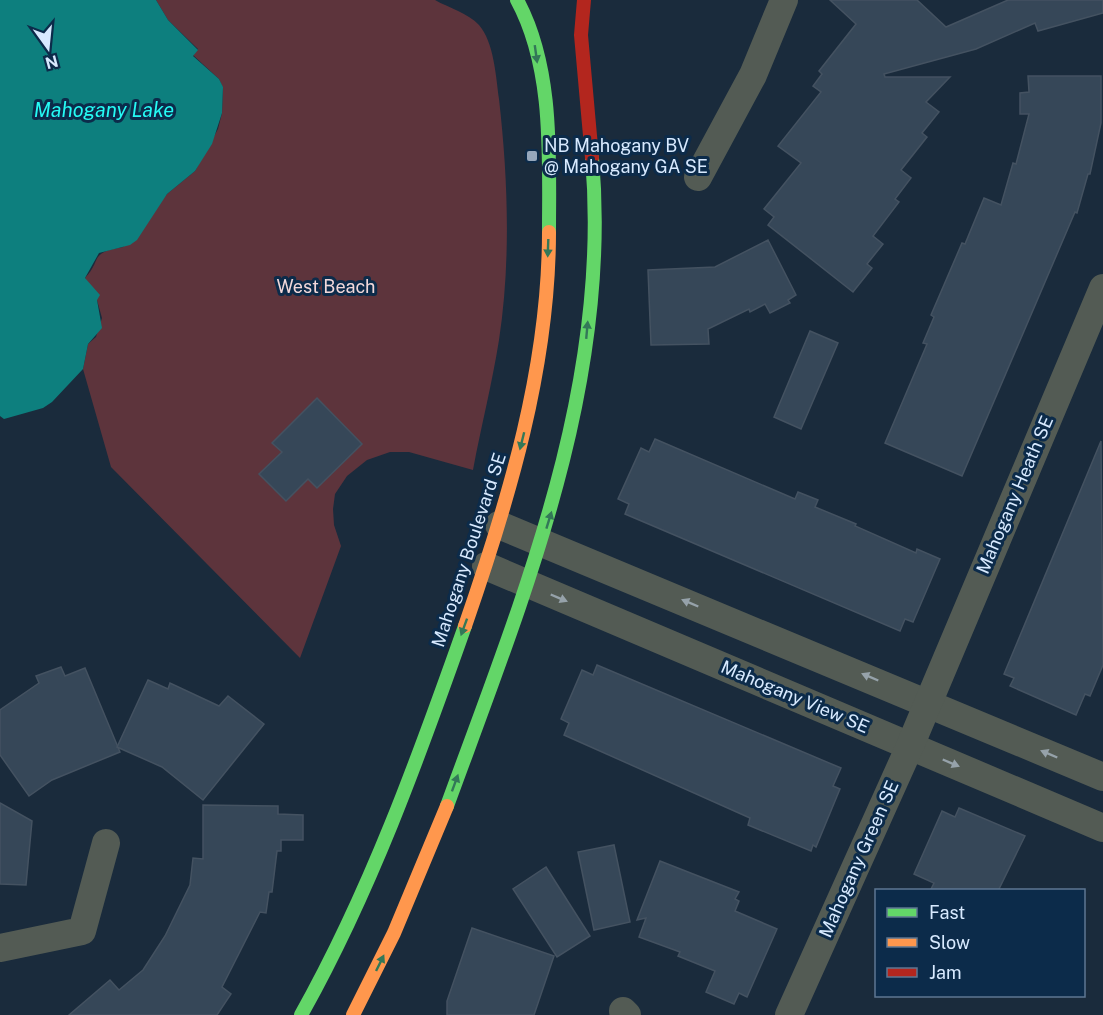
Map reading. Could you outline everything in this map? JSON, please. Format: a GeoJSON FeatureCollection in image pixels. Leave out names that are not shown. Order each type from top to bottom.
{"type":"FeatureCollection","features":[{"type":"Feature","properties":{"kind":"street","name":"Mahogany Boulevard SE"},"geometry":{"type":"LineString","coordinates":[[301,1015],[361,900],[486,566],[525,428],[543,335],[549,201],[545,113],[533,36],[524,11],[517,0]]}},
{"type":"Feature","properties":{"kind":"street"},"geometry":{"type":"LineString","coordinates":[[353,1015],[417,881],[528,585],[543,542],[563,466],[579,392],[594,259],[594,182],[581,36],[584,0]]}},
{"type":"Feature","properties":{"kind":"street"},"geometry":{"type":"LineString","coordinates":[[698,177],[753,75],[784,0]]}},
{"type":"Feature","properties":{"kind":"street","name":"Mahogany Heath SE"},"geometry":{"type":"LineString","coordinates":[[928,701],[1103,288]]}},
{"type":"Feature","properties":{"kind":"street"},"geometry":{"type":"LineString","coordinates":[[499,525],[928,701],[1103,777]]}},
{"type":"Feature","properties":{"kind":"street","name":"Mahogany View SE"},"geometry":{"type":"LineString","coordinates":[[486,566],[1103,828]]}},
{"type":"Feature","properties":{"kind":"street","name":"Mahogany Green SE"},"geometry":{"type":"LineString","coordinates":[[789,1015],[928,701]]}},
{"type":"Feature","properties":{"kind":"street"},"geometry":{"type":"LineString","coordinates":[[0,948],[82,931],[106,843]]}},
{"type":"Feature","properties":{"kind":"green space","name":"West Beach"},"geometry":{"type":"Polygon","coordinates":[[[156,0],[435,0],[464,14],[479,25],[488,41],[493,60],[502,129],[507,250],[503,310],[496,356],[473,470],[409,452],[390,452],[367,460],[347,476],[335,494],[333,509],[334,525],[341,546],[300,658],[111,467],[83,369],[88,344],[96,337],[102,318],[97,300],[85,278],[100,254],[123,247],[167,194],[195,171],[218,129],[222,113],[223,88],[219,79],[193,55],[198,49],[168,20],[156,0]]]}},
{"type":"Feature","properties":{"kind":"water","name":"Mahogany Lake"},"geometry":{"type":"Polygon","coordinates":[[[0,0],[156,0],[168,20],[198,50],[193,56],[219,79],[223,87],[222,113],[212,144],[195,171],[167,194],[137,240],[130,245],[99,253],[85,278],[100,295],[97,300],[102,328],[88,344],[83,369],[52,402],[43,408],[4,419],[0,416],[0,0]]]}},
{"type":"Feature","properties":{"kind":"building"},"geometry":{"type":"Polygon","coordinates":[[[830,0],[917,0],[946,27],[1008,0],[1103,0],[1103,13],[1038,31],[1035,23],[976,49],[884,74],[885,77],[950,77],[926,102],[939,112],[922,133],[927,137],[901,170],[911,178],[895,199],[899,202],[873,236],[883,244],[867,264],[872,268],[853,292],[768,225],[774,217],[764,209],[801,163],[778,146],[821,92],[813,86],[822,74],[819,71],[856,24],[830,0]]]}},
{"type":"Feature","properties":{"kind":"building"},"geometry":{"type":"Polygon","coordinates":[[[1028,76],[1101,76],[1101,123],[1090,174],[1088,174],[1077,213],[1075,212],[962,476],[885,443],[927,344],[923,343],[934,317],[931,315],[962,243],[965,244],[984,198],[1001,205],[1013,163],[1016,164],[1029,114],[1020,114],[1020,93],[1029,92],[1028,76]]]}},
{"type":"Feature","properties":{"kind":"building"},"geometry":{"type":"Polygon","coordinates":[[[768,240],[796,295],[788,300],[790,303],[770,313],[765,304],[750,312],[749,309],[708,329],[709,344],[651,345],[648,270],[715,267],[768,240]]]}},
{"type":"Feature","properties":{"kind":"building"},"geometry":{"type":"Polygon","coordinates":[[[810,331],[838,343],[801,429],[774,417],[810,331]]]}},
{"type":"Feature","properties":{"kind":"building"},"geometry":{"type":"Polygon","coordinates":[[[317,398],[362,444],[317,488],[308,479],[286,501],[259,474],[282,452],[272,443],[317,398]]]}},
{"type":"Feature","properties":{"kind":"building"},"geometry":{"type":"Polygon","coordinates":[[[655,439],[795,499],[798,492],[818,500],[815,507],[916,553],[917,549],[940,559],[913,622],[905,619],[900,631],[625,514],[629,504],[618,499],[641,448],[649,452],[655,439]]]}},
{"type":"Feature","properties":{"kind":"building"},"geometry":{"type":"Polygon","coordinates":[[[1101,441],[1103,665],[1090,696],[1085,694],[1076,715],[1010,686],[1014,678],[1004,674],[1101,441]]]}},
{"type":"Feature","properties":{"kind":"building"},"geometry":{"type":"Polygon","coordinates":[[[597,665],[841,768],[833,786],[840,789],[816,847],[813,845],[811,851],[748,825],[750,818],[564,735],[569,723],[561,719],[582,670],[593,675],[597,665]]]}},
{"type":"Feature","properties":{"kind":"building"},"geometry":{"type":"Polygon","coordinates":[[[61,667],[65,676],[85,668],[120,752],[52,780],[29,796],[0,755],[0,710],[39,683],[36,676],[61,667]]]}},
{"type":"Feature","properties":{"kind":"building"},"geometry":{"type":"Polygon","coordinates":[[[148,680],[168,689],[170,683],[219,706],[228,696],[264,724],[203,800],[162,767],[117,747],[148,680]]]}},
{"type":"Feature","properties":{"kind":"building"},"geometry":{"type":"Polygon","coordinates":[[[0,803],[32,821],[26,885],[0,884],[0,803]]]}},
{"type":"Feature","properties":{"kind":"building"},"geometry":{"type":"Polygon","coordinates":[[[203,805],[278,806],[278,814],[303,815],[303,840],[281,840],[281,851],[277,851],[272,892],[269,892],[266,913],[260,912],[222,987],[231,994],[217,1015],[69,1015],[110,980],[119,990],[143,970],[165,936],[190,885],[193,858],[203,859],[203,805]]]}},
{"type":"Feature","properties":{"kind":"building"},"geometry":{"type":"Polygon","coordinates":[[[959,808],[1025,836],[999,889],[931,889],[934,883],[914,874],[942,811],[955,817],[959,808]]]}},
{"type":"Feature","properties":{"kind":"building"},"geometry":{"type":"Polygon","coordinates":[[[614,845],[630,922],[594,930],[578,852],[614,845]]]}},
{"type":"Feature","properties":{"kind":"building"},"geometry":{"type":"Polygon","coordinates":[[[660,861],[739,892],[735,899],[739,901],[735,911],[777,929],[747,997],[739,993],[734,1004],[706,992],[715,971],[678,956],[680,952],[639,937],[646,918],[637,920],[660,861]]]}},
{"type":"Feature","properties":{"kind":"building"},"geometry":{"type":"Polygon","coordinates":[[[546,867],[590,936],[557,957],[513,889],[546,867]]]}},
{"type":"Feature","properties":{"kind":"building"},"geometry":{"type":"Polygon","coordinates":[[[472,928],[554,956],[534,1015],[447,1015],[447,1001],[472,928]]]}},
{"type":"Feature","properties":{"kind":"traffic: fast"},"geometry":{"type":"LineString","coordinates":[[517,0],[538,54],[543,84],[549,144],[549,232]]}},
{"type":"Feature","properties":{"kind":"traffic: fast"},"geometry":{"type":"LineString","coordinates":[[447,806],[532,569],[556,489],[575,408],[588,325],[595,242],[592,158]]}},
{"type":"Feature","properties":{"kind":"traffic: fast"},"geometry":{"type":"LineString","coordinates":[[301,1015],[371,873],[411,775],[465,626]]}},
{"type":"Feature","properties":{"kind":"traffic: slow"},"geometry":{"type":"LineString","coordinates":[[465,626],[497,530],[524,432],[542,333],[549,232]]}},
{"type":"Feature","properties":{"kind":"traffic: slow"},"geometry":{"type":"LineString","coordinates":[[353,1015],[394,933],[447,806]]}},
{"type":"Feature","properties":{"kind":"traffic: jam"},"geometry":{"type":"LineString","coordinates":[[584,0],[581,35],[592,158]]}},
{"type":"Feature","properties":{"kind":"place","name":"NB Mahogany BV @ Mahogany GA SE"},"geometry":{"type":"Point","coordinates":[532,156]}}]}
